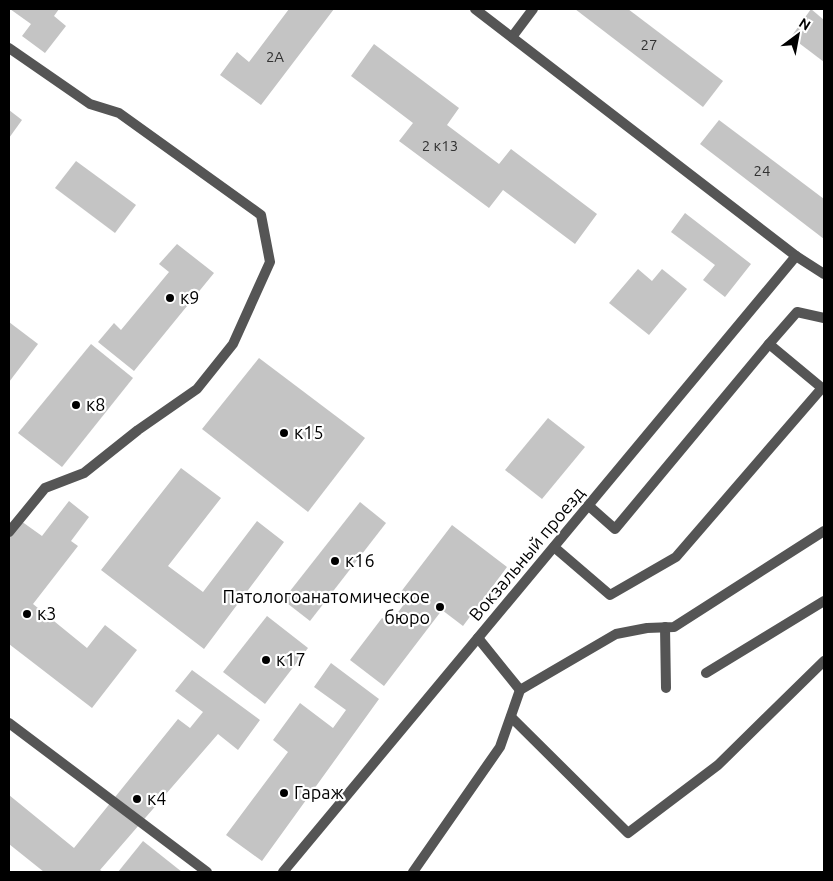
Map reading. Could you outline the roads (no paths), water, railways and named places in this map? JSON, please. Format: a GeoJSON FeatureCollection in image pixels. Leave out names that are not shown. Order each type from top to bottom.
{"type":"FeatureCollection","features":[{"type":"Feature","properties":{"kind":"street"},"geometry":{"type":"LineString","coordinates":[[474,9],[796,256],[824,274]]}},
{"type":"Feature","properties":{"kind":"street"},"geometry":{"type":"LineString","coordinates":[[512,37],[533,9]]}},
{"type":"Feature","properties":{"kind":"street"},"geometry":{"type":"LineString","coordinates":[[9,48],[90,104],[119,113],[261,215],[270,262],[233,344],[197,389],[138,430],[84,473],[46,488],[9,532]]}},
{"type":"Feature","properties":{"kind":"street","name":"Вокзальный проезд"},"geometry":{"type":"LineString","coordinates":[[284,872],[796,256]]}},
{"type":"Feature","properties":{"kind":"street"},"geometry":{"type":"LineString","coordinates":[[589,506],[616,529],[796,312],[824,318]]}},
{"type":"Feature","properties":{"kind":"street"},"geometry":{"type":"LineString","coordinates":[[554,547],[610,595],[676,558],[822,388],[769,344]]}},
{"type":"Feature","properties":{"kind":"street"},"geometry":{"type":"LineString","coordinates":[[413,872],[500,747],[520,690],[616,634],[647,628],[674,627],[824,531]]}},
{"type":"Feature","properties":{"kind":"street"},"geometry":{"type":"LineString","coordinates":[[706,673],[824,600]]}},
{"type":"Feature","properties":{"kind":"street"},"geometry":{"type":"LineString","coordinates":[[665,627],[666,688]]}},
{"type":"Feature","properties":{"kind":"street"},"geometry":{"type":"LineString","coordinates":[[478,638],[520,690]]}},
{"type":"Feature","properties":{"kind":"street"},"geometry":{"type":"LineString","coordinates":[[511,717],[628,833],[718,765],[824,661]]}},
{"type":"Feature","properties":{"kind":"street"},"geometry":{"type":"LineString","coordinates":[[9,723],[207,872]]}},
{"type":"Feature","properties":{"kind":"place","name":"к9"},"geometry":{"type":"Point","coordinates":[170,298]}},
{"type":"Feature","properties":{"kind":"place","name":"к8"},"geometry":{"type":"Point","coordinates":[76,405]}},
{"type":"Feature","properties":{"kind":"place","name":"к15"},"geometry":{"type":"Point","coordinates":[284,433]}},
{"type":"Feature","properties":{"kind":"place","name":"к16"},"geometry":{"type":"Point","coordinates":[335,561]}},
{"type":"Feature","properties":{"kind":"place","name":"Патологоанатомическое бюро"},"geometry":{"type":"Point","coordinates":[440,607]}},
{"type":"Feature","properties":{"kind":"place","name":"к3"},"geometry":{"type":"Point","coordinates":[27,614]}},
{"type":"Feature","properties":{"kind":"place","name":"к17"},"geometry":{"type":"Point","coordinates":[266,660]}},
{"type":"Feature","properties":{"kind":"place","name":"Гараж"},"geometry":{"type":"Point","coordinates":[284,793]}},
{"type":"Feature","properties":{"kind":"place","name":"к4"},"geometry":{"type":"Point","coordinates":[137,799]}}]}
